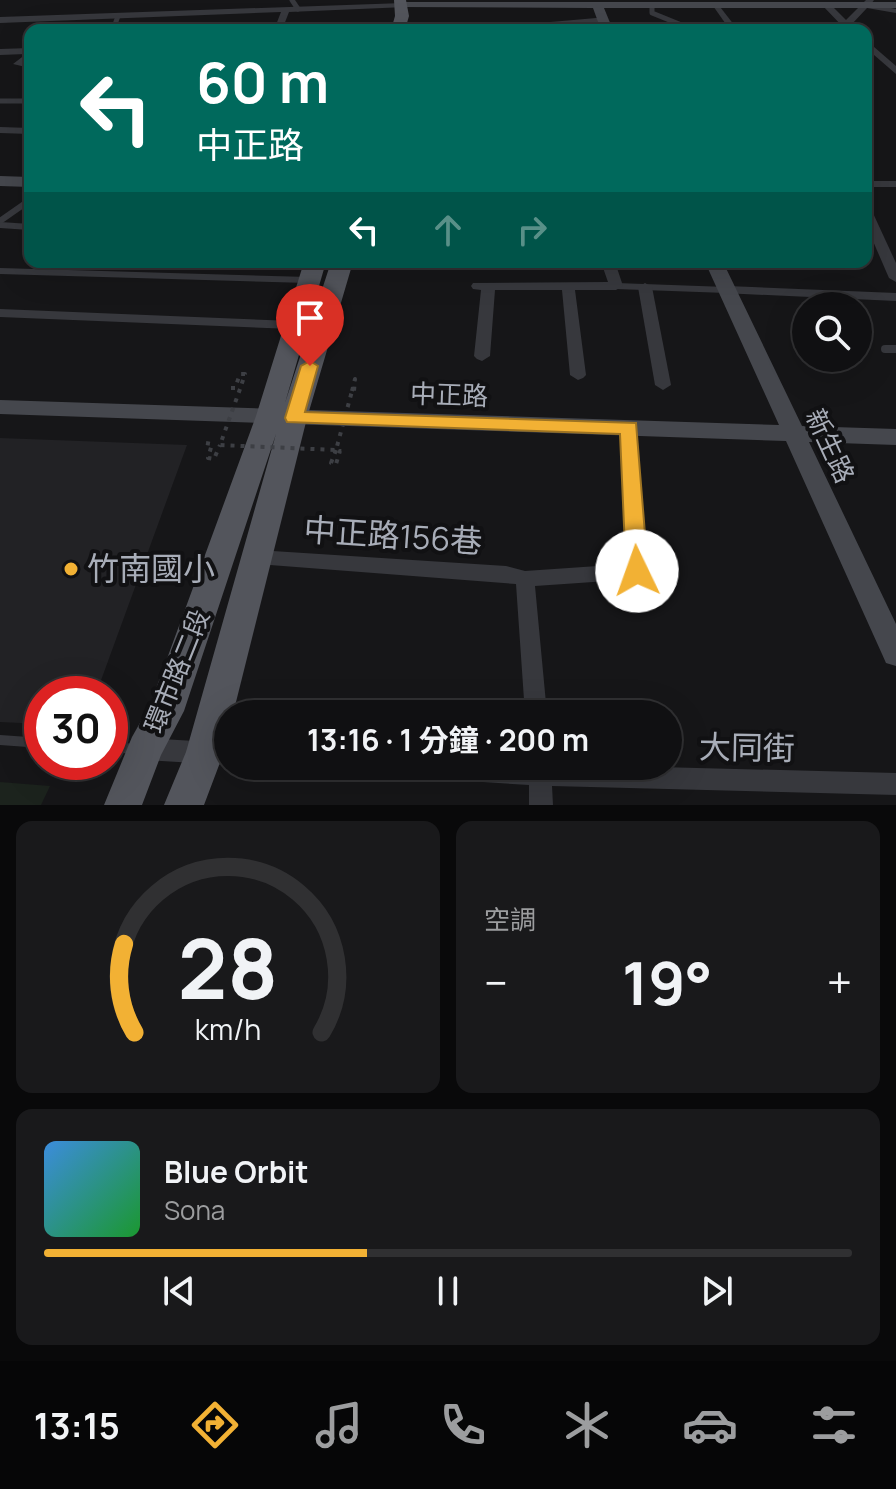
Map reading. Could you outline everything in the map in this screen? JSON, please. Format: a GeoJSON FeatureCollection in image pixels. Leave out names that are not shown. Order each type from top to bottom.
{"type":"FeatureCollection","features":[{"type":"Feature","properties":{"kind":"main road"},"geometry":{"type":"LineString","coordinates":[[399,24],[401,3]]}},
{"type":"Feature","properties":{"kind":"main road","name":"環市路二段"},"geometry":{"type":"LineString","coordinates":[[123,805],[145,749],[166,711],[340,268]]}},
{"type":"Feature","properties":{"kind":"main road","name":"環市路二段"},"geometry":{"type":"LineString","coordinates":[[227,700],[257,557],[294,325],[312,271]]}},
{"type":"Feature","properties":{"kind":"main road","name":"環市路二段"},"geometry":{"type":"LineString","coordinates":[[184,805],[214,756]]}},
{"type":"Feature","properties":{"kind":"street"},"geometry":{"type":"LineString","coordinates":[[599,2],[604,24]]}},
{"type":"Feature","properties":{"kind":"street"},"geometry":{"type":"LineString","coordinates":[[0,20],[401,3],[896,5]]}},
{"type":"Feature","properties":{"kind":"street"},"geometry":{"type":"LineString","coordinates":[[868,3],[896,11]]}},
{"type":"Feature","properties":{"kind":"street"},"geometry":{"type":"LineString","coordinates":[[852,24],[868,3]]}},
{"type":"Feature","properties":{"kind":"street"},"geometry":{"type":"LineString","coordinates":[[714,5],[729,24]]}},
{"type":"Feature","properties":{"kind":"street"},"geometry":{"type":"LineString","coordinates":[[826,5],[845,24]]}},
{"type":"Feature","properties":{"kind":"street"},"geometry":{"type":"LineString","coordinates":[[280,24],[286,10]]}},
{"type":"Feature","properties":{"kind":"street"},"geometry":{"type":"LineString","coordinates":[[0,52],[24,53]]}},
{"type":"Feature","properties":{"kind":"street"},"geometry":{"type":"LineString","coordinates":[[872,52],[896,53]]}},
{"type":"Feature","properties":{"kind":"street"},"geometry":{"type":"LineString","coordinates":[[872,53],[896,71]]}},
{"type":"Feature","properties":{"kind":"street"},"geometry":{"type":"LineString","coordinates":[[0,170],[24,171]]}},
{"type":"Feature","properties":{"kind":"street"},"geometry":{"type":"LineString","coordinates":[[0,181],[24,182]]}},
{"type":"Feature","properties":{"kind":"street"},"geometry":{"type":"LineString","coordinates":[[872,184],[896,184]]}},
{"type":"Feature","properties":{"kind":"street"},"geometry":{"type":"LineString","coordinates":[[872,224],[896,278]]}},
{"type":"Feature","properties":{"kind":"street"},"geometry":{"type":"LineString","coordinates":[[482,356],[483,286],[616,286],[610,268]]}},
{"type":"Feature","properties":{"kind":"street","name":"新生路"},"geometry":{"type":"LineString","coordinates":[[717,268],[896,654]]}},
{"type":"Feature","properties":{"kind":"street"},"geometry":{"type":"LineString","coordinates":[[568,286],[578,375]]}},
{"type":"Feature","properties":{"kind":"street"},"geometry":{"type":"LineString","coordinates":[[645,287],[663,385]]}},
{"type":"Feature","properties":{"kind":"street"},"geometry":{"type":"LineString","coordinates":[[728,290],[896,297]]}},
{"type":"Feature","properties":{"kind":"street","name":"中正路"},"geometry":{"type":"LineString","coordinates":[[0,407],[896,437]]}},
{"type":"Feature","properties":{"kind":"street","name":"中正路156巷"},"geometry":{"type":"LineString","coordinates":[[257,557],[506,574],[525,579],[637,571],[629,428]]}},
{"type":"Feature","properties":{"kind":"street"},"geometry":{"type":"LineString","coordinates":[[525,579],[535,700]]}},
{"type":"Feature","properties":{"kind":"street"},"geometry":{"type":"LineString","coordinates":[[145,749],[214,753]]}},
{"type":"Feature","properties":{"kind":"street","name":"大同街"},"geometry":{"type":"LineString","coordinates":[[682,776],[896,784]]}},
{"type":"Feature","properties":{"kind":"street"},"geometry":{"type":"LineString","coordinates":[[541,780],[541,805]]}},
{"type":"Feature","properties":{"kind":"lane"},"geometry":{"type":"LineString","coordinates":[[292,0],[298,9]]}},
{"type":"Feature","properties":{"kind":"lane"},"geometry":{"type":"LineString","coordinates":[[652,5],[652,13],[679,24]]}},
{"type":"Feature","properties":{"kind":"lane"},"geometry":{"type":"LineString","coordinates":[[115,24],[118,16]]}},
{"type":"Feature","properties":{"kind":"lane"},"geometry":{"type":"LineString","coordinates":[[0,101],[24,101]]}},
{"type":"Feature","properties":{"kind":"lane"},"geometry":{"type":"LineString","coordinates":[[0,130],[24,131]]}},
{"type":"Feature","properties":{"kind":"lane"},"geometry":{"type":"LineString","coordinates":[[0,223],[24,205]]}},
{"type":"Feature","properties":{"kind":"lane"},"geometry":{"type":"LineString","coordinates":[[0,223],[24,226]]}},
{"type":"Feature","properties":{"kind":"lane"},"geometry":{"type":"LineString","coordinates":[[0,271],[112,274],[312,271]]}},
{"type":"Feature","properties":{"kind":"lane"},"geometry":{"type":"LineString","coordinates":[[616,286],[728,290]]}},
{"type":"Feature","properties":{"kind":"lane"},"geometry":{"type":"LineString","coordinates":[[0,313],[294,325]]}},
{"type":"Feature","properties":{"kind":"lane"},"geometry":{"type":"LineString","coordinates":[[885,349],[896,349]]}},
{"type":"Feature","properties":{"kind":"lane"},"geometry":{"type":"LineString","coordinates":[[0,740],[24,742]]}},
{"type":"Feature","properties":{"kind":"lane"},"geometry":{"type":"LineString","coordinates":[[128,748],[145,749]]}},
{"type":"Feature","properties":{"kind":"path"},"geometry":{"type":"LineString","coordinates":[[206,443],[212,444],[208,458],[214,459],[245,374],[240,374],[235,388],[231,388]]}},
{"type":"Feature","properties":{"kind":"path"},"geometry":{"type":"LineString","coordinates":[[344,451],[340,451],[336,464],[331,463],[354,391]]}},
{"type":"Feature","properties":{"kind":"path"},"geometry":{"type":"LineString","coordinates":[[220,445],[336,450]]}},
{"type":"Feature","properties":{"kind":"shaded area","name":"竹南國小"},"geometry":{"type":"Polygon","coordinates":[[[0,438],[187,445],[103,676],[24,676],[24,723],[0,722],[0,438]]]}},
{"type":"Feature","properties":{"kind":"shaded area"},"geometry":{"type":"Polygon","coordinates":[[[0,782],[50,786],[41,805],[0,805],[0,782]]]}},
{"type":"Feature","properties":{"kind":"place","name":"竹南國小"},"geometry":{"type":"Point","coordinates":[71,569]}},
{"type":"Feature","properties":{"kind":"route"},"geometry":{"type":"LineString","coordinates":[[310,366],[294,418],[629,428],[637,571]]}}]}
